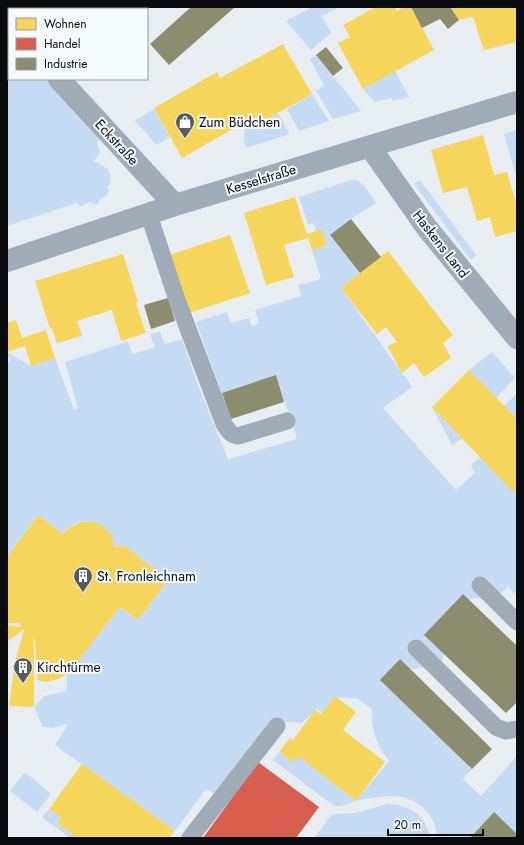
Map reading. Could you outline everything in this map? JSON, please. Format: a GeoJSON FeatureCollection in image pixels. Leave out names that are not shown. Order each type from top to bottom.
{"type":"FeatureCollection","features":[{"type":"Feature","properties":{"kind":"street","name":"Eckstraße"},"geometry":{"type":"LineString","coordinates":[[60,80],[175,206]]}},
{"type":"Feature","properties":{"kind":"street","name":"Kesselstraße"},"geometry":{"type":"LineString","coordinates":[[7,261],[175,206],[517,102]]}},
{"type":"Feature","properties":{"kind":"street","name":"Haskens Land"},"geometry":{"type":"LineString","coordinates":[[370,146],[427,228],[517,338]]}},
{"type":"Feature","properties":{"kind":"lane"},"geometry":{"type":"LineString","coordinates":[[149,215],[186,326],[228,431],[232,435],[238,436],[287,421]]}},
{"type":"Feature","properties":{"kind":"lane"},"geometry":{"type":"LineString","coordinates":[[480,585],[517,622]]}},
{"type":"Feature","properties":{"kind":"lane"},"geometry":{"type":"LineString","coordinates":[[416,648],[496,727],[506,731],[517,729]]}},
{"type":"Feature","properties":{"kind":"lane"},"geometry":{"type":"LineString","coordinates":[[190,838],[277,726]]}},
{"type":"Feature","properties":{"kind":"shaded area"},"geometry":{"type":"Polygon","coordinates":[[[312,7],[339,7],[322,16],[331,33],[311,50],[286,21],[312,7]]]}},
{"type":"Feature","properties":{"kind":"shaded area"},"geometry":{"type":"Polygon","coordinates":[[[7,16],[8,80],[76,80],[78,90],[103,135],[97,143],[100,153],[93,162],[98,162],[106,168],[111,178],[110,184],[107,187],[109,190],[107,195],[101,198],[97,205],[89,202],[80,207],[77,203],[7,226],[7,16]]]}},
{"type":"Feature","properties":{"kind":"shaded area"},"geometry":{"type":"Polygon","coordinates":[[[316,55],[361,111],[333,119],[316,91],[324,86],[310,59],[316,55]]]}},
{"type":"Feature","properties":{"kind":"shaded area"},"geometry":{"type":"Polygon","coordinates":[[[395,71],[409,97],[393,101],[392,98],[375,102],[363,89],[395,71]]]}},
{"type":"Feature","properties":{"kind":"shaded area"},"geometry":{"type":"Polygon","coordinates":[[[312,94],[329,121],[299,131],[287,109],[312,94]]]}},
{"type":"Feature","properties":{"kind":"shaded area"},"geometry":{"type":"Polygon","coordinates":[[[154,109],[170,137],[157,145],[135,121],[154,109]]]}},
{"type":"Feature","properties":{"kind":"shaded area"},"geometry":{"type":"Polygon","coordinates":[[[278,113],[289,133],[287,135],[246,148],[244,143],[245,122],[249,128],[278,113]]]}},
{"type":"Feature","properties":{"kind":"shaded area"},"geometry":{"type":"Polygon","coordinates":[[[517,130],[517,179],[504,134],[517,130]]]}},
{"type":"Feature","properties":{"kind":"shaded area"},"geometry":{"type":"Polygon","coordinates":[[[356,180],[365,187],[376,203],[351,219],[330,236],[360,273],[341,288],[412,387],[383,408],[456,490],[475,473],[471,465],[481,457],[517,488],[517,595],[507,586],[507,589],[493,598],[475,598],[459,603],[441,663],[408,670],[459,738],[453,750],[472,769],[463,779],[481,796],[517,756],[517,834],[494,812],[470,838],[437,838],[435,825],[432,818],[423,808],[406,798],[394,796],[362,799],[356,801],[389,761],[375,737],[372,724],[372,709],[358,699],[336,697],[322,713],[317,709],[302,723],[287,722],[275,719],[267,754],[249,764],[230,793],[213,793],[206,789],[175,831],[55,745],[68,725],[66,724],[53,728],[43,727],[34,707],[44,696],[67,691],[67,674],[120,607],[138,620],[168,580],[125,546],[115,547],[112,539],[101,526],[85,522],[77,523],[69,527],[63,534],[38,515],[7,557],[7,363],[10,362],[7,352],[31,366],[55,358],[74,410],[78,408],[65,362],[128,341],[132,354],[155,347],[150,334],[160,332],[165,344],[182,339],[198,385],[228,459],[297,439],[276,376],[222,393],[196,322],[227,312],[231,323],[249,318],[252,326],[259,323],[255,310],[301,296],[298,285],[321,279],[312,250],[327,245],[322,229],[316,231],[313,223],[308,225],[299,197],[348,181],[356,180]]]}},
{"type":"Feature","properties":{"kind":"shaded area"},"geometry":{"type":"Polygon","coordinates":[[[420,180],[476,255],[471,260],[414,184],[420,180]]]}},
{"type":"Feature","properties":{"kind":"shaded area"},"geometry":{"type":"Polygon","coordinates":[[[492,352],[515,378],[496,398],[469,370],[492,352]]]}},
{"type":"Feature","properties":{"kind":"shaded area"},"geometry":{"type":"Polygon","coordinates":[[[517,393],[517,419],[504,406],[517,393]]]}},
{"type":"Feature","properties":{"kind":"shaded area"},"geometry":{"type":"Polygon","coordinates":[[[432,407],[463,438],[452,445],[432,407]]]}},
{"type":"Feature","properties":{"kind":"shaded area"},"geometry":{"type":"Polygon","coordinates":[[[279,752],[293,763],[298,756],[356,801],[334,806],[273,760],[279,752]]]}},
{"type":"Feature","properties":{"kind":"shaded area"},"geometry":{"type":"Polygon","coordinates":[[[25,772],[51,794],[37,812],[10,791],[25,772]]]}},
{"type":"Feature","properties":{"kind":"shaded area"},"geometry":{"type":"Polygon","coordinates":[[[387,804],[403,806],[416,813],[425,823],[430,838],[314,838],[332,814],[356,813],[387,804]]]}},
{"type":"Feature","properties":{"kind":"shaded area"},"geometry":{"type":"Polygon","coordinates":[[[49,809],[61,817],[57,823],[77,838],[70,838],[42,817],[49,809]]]}},
{"type":"Feature","properties":{"kind":"building: Wohnen"},"geometry":{"type":"Polygon","coordinates":[[[53,7],[119,7],[118,8],[53,7]]]}},
{"type":"Feature","properties":{"kind":"building: Wohnen"},"geometry":{"type":"Polygon","coordinates":[[[376,7],[395,7],[397,11],[404,7],[411,7],[434,50],[363,89],[338,43],[350,37],[343,25],[376,7]]]}},
{"type":"Feature","properties":{"kind":"building: Wohnen"},"geometry":{"type":"Polygon","coordinates":[[[450,7],[517,7],[517,42],[484,50],[473,17],[459,20],[450,7]]]}},
{"type":"Feature","properties":{"kind":"building: Wohnen"},"geometry":{"type":"Polygon","coordinates":[[[283,44],[312,94],[249,129],[245,122],[182,158],[154,108],[217,72],[220,78],[283,44]]]}},
{"type":"Feature","properties":{"kind":"building: Wohnen"},"geometry":{"type":"Polygon","coordinates":[[[483,135],[494,175],[507,172],[517,206],[517,231],[495,237],[490,217],[477,221],[467,187],[443,193],[431,150],[483,135]]]}},
{"type":"Feature","properties":{"kind":"building: Wohnen"},"geometry":{"type":"Polygon","coordinates":[[[295,197],[307,234],[322,229],[327,245],[312,250],[308,238],[284,245],[294,277],[266,285],[244,213],[295,197]]]}},
{"type":"Feature","properties":{"kind":"building: Wohnen"},"geometry":{"type":"Polygon","coordinates":[[[230,235],[250,293],[189,313],[169,255],[230,235]]]}},
{"type":"Feature","properties":{"kind":"building: Wohnen"},"geometry":{"type":"Polygon","coordinates":[[[388,251],[453,335],[443,343],[451,358],[424,377],[414,363],[402,373],[387,346],[397,342],[386,327],[377,334],[341,288],[388,251]]]}},
{"type":"Feature","properties":{"kind":"building: Wohnen"},"geometry":{"type":"Polygon","coordinates":[[[123,254],[138,302],[136,303],[146,333],[121,341],[112,310],[77,321],[82,336],[57,343],[52,328],[50,329],[35,281],[123,254]]]}},
{"type":"Feature","properties":{"kind":"building: Wohnen"},"geometry":{"type":"Polygon","coordinates":[[[16,320],[22,338],[46,330],[55,358],[31,366],[25,346],[7,352],[7,323],[16,320]]]}},
{"type":"Feature","properties":{"kind":"building: Wohnen"},"geometry":{"type":"Polygon","coordinates":[[[469,370],[517,419],[517,488],[513,492],[432,407],[469,370]]]}},
{"type":"Feature","properties":{"kind":"building: Wohnen","name":"St. Fronleichnam"},"geometry":{"type":"Polygon","coordinates":[[[38,515],[63,534],[70,527],[81,522],[94,522],[104,527],[111,534],[115,547],[125,546],[168,580],[138,620],[120,607],[76,664],[67,674],[58,679],[47,682],[37,680],[34,638],[34,707],[9,706],[15,662],[24,629],[7,642],[7,625],[23,627],[18,623],[7,623],[7,557],[38,515]]]}},
{"type":"Feature","properties":{"kind":"building: Wohnen"},"geometry":{"type":"Polygon","coordinates":[[[335,696],[356,712],[343,730],[385,762],[356,801],[298,756],[293,763],[279,752],[290,738],[293,740],[315,710],[321,714],[335,696]]]}},
{"type":"Feature","properties":{"kind":"building: Wohnen"},"geometry":{"type":"Polygon","coordinates":[[[82,764],[175,831],[169,838],[77,838],[57,823],[61,817],[49,809],[82,764]]]}},
{"type":"Feature","properties":{"kind":"building: Handel"},"geometry":{"type":"Polygon","coordinates":[[[258,762],[319,807],[296,838],[203,838],[258,762]]]}},
{"type":"Feature","properties":{"kind":"building: Industrie"},"geometry":{"type":"Polygon","coordinates":[[[191,7],[235,7],[169,65],[150,44],[191,7]]]}},
{"type":"Feature","properties":{"kind":"building: Industrie"},"geometry":{"type":"Polygon","coordinates":[[[411,7],[450,7],[459,20],[448,29],[440,19],[422,28],[411,7]]]}},
{"type":"Feature","properties":{"kind":"building: Industrie"},"geometry":{"type":"Polygon","coordinates":[[[326,47],[343,68],[333,76],[316,55],[326,47]]]}},
{"type":"Feature","properties":{"kind":"building: Industrie"},"geometry":{"type":"Polygon","coordinates":[[[351,219],[381,257],[360,273],[330,235],[351,219]]]}},
{"type":"Feature","properties":{"kind":"building: Industrie"},"geometry":{"type":"Polygon","coordinates":[[[168,298],[175,321],[151,329],[144,305],[168,298]]]}},
{"type":"Feature","properties":{"kind":"building: Industrie"},"geometry":{"type":"Polygon","coordinates":[[[276,375],[284,402],[231,419],[222,393],[276,375]]]}},
{"type":"Feature","properties":{"kind":"building: Industrie"},"geometry":{"type":"Polygon","coordinates":[[[463,594],[517,646],[517,702],[506,713],[424,635],[463,594]]]}},
{"type":"Feature","properties":{"kind":"building: Industrie"},"geometry":{"type":"Polygon","coordinates":[[[400,659],[492,749],[472,769],[380,680],[400,659]]]}},
{"type":"Feature","properties":{"kind":"building: Industrie"},"geometry":{"type":"Polygon","coordinates":[[[494,812],[517,834],[517,838],[470,838],[494,812]]]}},
{"type":"Feature","properties":{"kind":"place","name":"Zum Büdchen"},"geometry":{"type":"Point","coordinates":[185,139]}},
{"type":"Feature","properties":{"kind":"place","name":"St. Fronleichnam"},"geometry":{"type":"Point","coordinates":[83,593]}},
{"type":"Feature","properties":{"kind":"place","name":"Kirchtürme"},"geometry":{"type":"Point","coordinates":[23,684]}}]}
